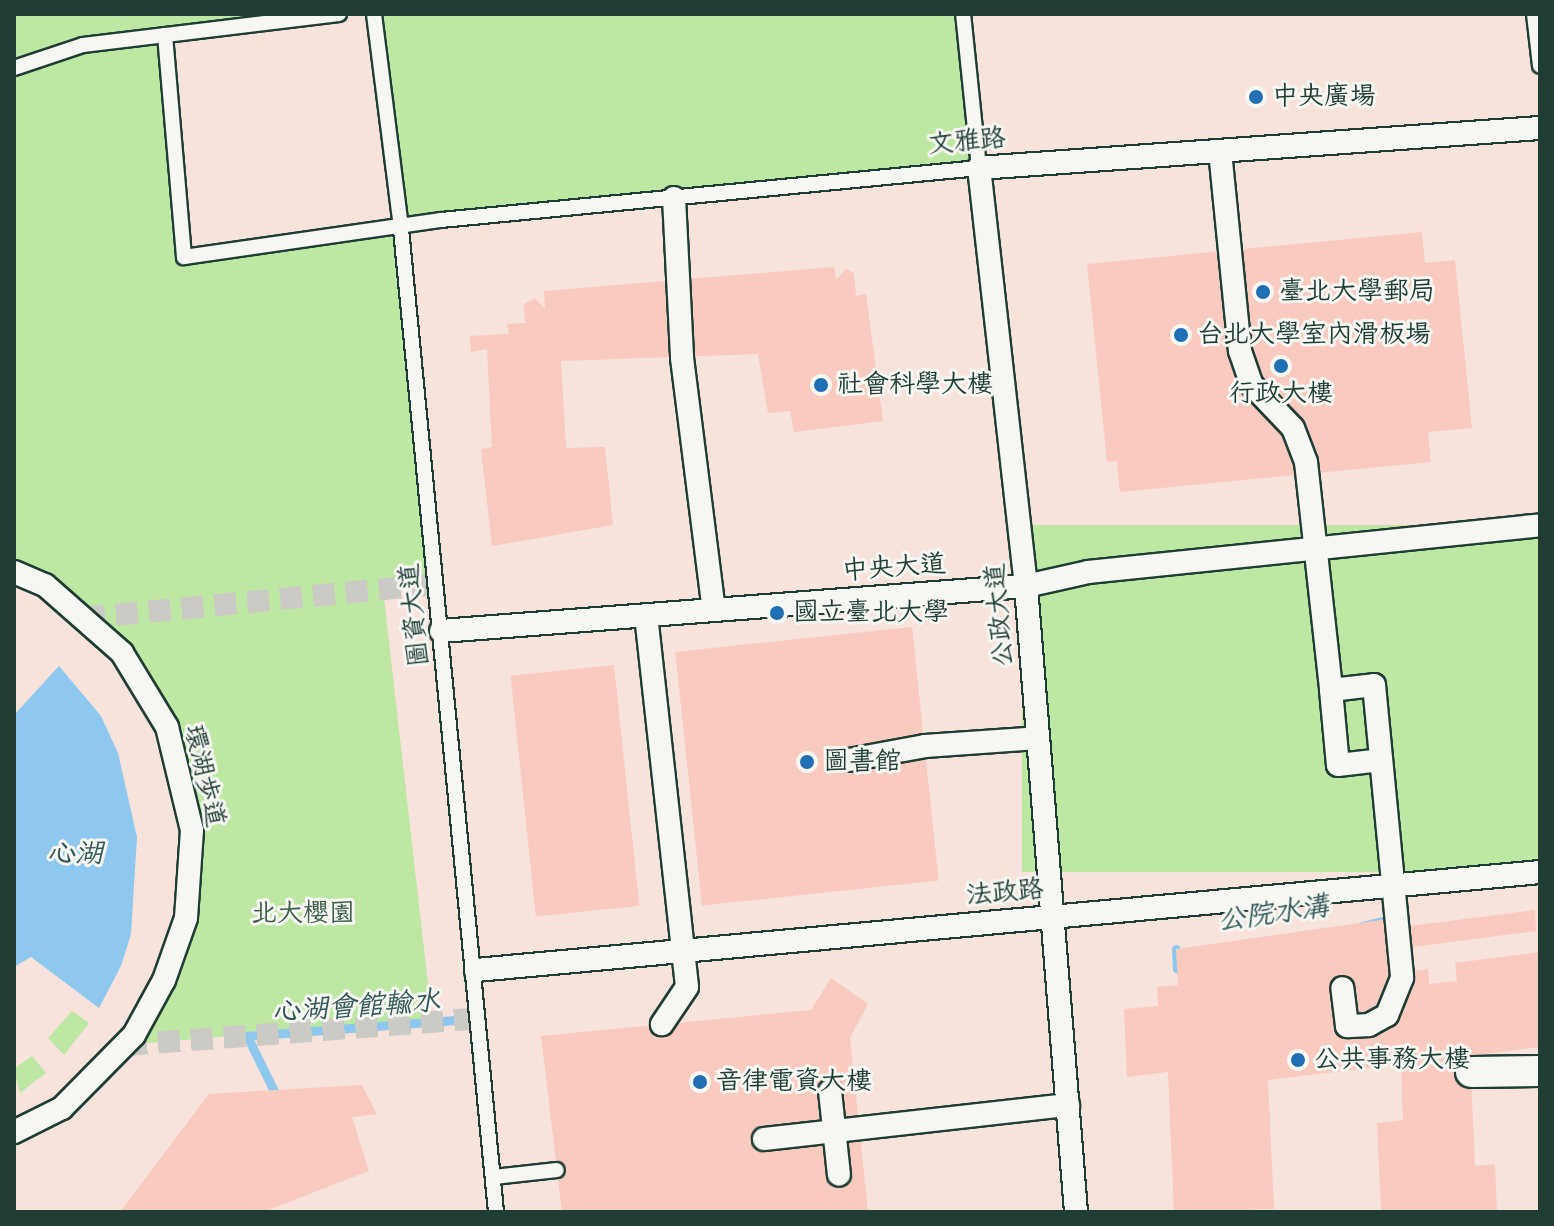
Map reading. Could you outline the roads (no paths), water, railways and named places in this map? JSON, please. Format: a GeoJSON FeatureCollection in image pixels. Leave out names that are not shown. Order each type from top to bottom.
{"type":"FeatureCollection","features":[{"type":"Feature","properties":{"kind":"street","name":"文雅路"},"geometry":{"type":"LineString","coordinates":[[979,168],[1540,128]]}},
{"type":"Feature","properties":{"kind":"street"},"geometry":{"type":"LineString","coordinates":[[1220,151],[1240,351],[1252,385],[1300,441],[1318,549],[1338,765],[1381,760]]}},
{"type":"Feature","properties":{"kind":"street","name":"公政大道"},"geometry":{"type":"LineString","coordinates":[[979,168],[1026,586],[1076,1212]]}},
{"type":"Feature","properties":{"kind":"street"},"geometry":{"type":"LineString","coordinates":[[674,198],[682,358],[714,610]]}},
{"type":"Feature","properties":{"kind":"street","name":"中央大道"},"geometry":{"type":"LineString","coordinates":[[441,631],[1026,586],[1088,572],[1540,525]]}},
{"type":"Feature","properties":{"kind":"street","name":"環湖歩道"},"geometry":{"type":"LineString","coordinates":[[14,572],[45,585],[122,653],[167,727],[192,830],[186,918],[164,980],[134,1035],[62,1108],[14,1132]]}},
{"type":"Feature","properties":{"kind":"street"},"geometry":{"type":"LineString","coordinates":[[646,615],[680,952],[687,987],[662,1024]]}},
{"type":"Feature","properties":{"kind":"street"},"geometry":{"type":"LineString","coordinates":[[1331,690],[1374,685],[1402,978],[1398,997],[1387,1015],[1369,1025],[1347,1026],[1342,988]]}},
{"type":"Feature","properties":{"kind":"street"},"geometry":{"type":"LineString","coordinates":[[849,760],[925,746],[1038,738]]}},
{"type":"Feature","properties":{"kind":"street","name":"法政路"},"geometry":{"type":"LineString","coordinates":[[476,970],[1540,872]]}},
{"type":"Feature","properties":{"kind":"street"},"geometry":{"type":"LineString","coordinates":[[1471,1072],[1540,1071]]}},
{"type":"Feature","properties":{"kind":"street"},"geometry":{"type":"LineString","coordinates":[[830,1091],[839,1175]]}},
{"type":"Feature","properties":{"kind":"street"},"geometry":{"type":"LineString","coordinates":[[764,1139],[1068,1105]]}},
{"type":"Feature","properties":{"kind":"lane"},"geometry":{"type":"LineString","coordinates":[[14,68],[83,45],[339,14]]}},
{"type":"Feature","properties":{"kind":"lane","name":"圖資大道"},"geometry":{"type":"LineString","coordinates":[[374,14],[401,229],[476,970],[496,1212]]}},
{"type":"Feature","properties":{"kind":"lane","name":"公政大道"},"geometry":{"type":"LineString","coordinates":[[963,14],[979,168]]}},
{"type":"Feature","properties":{"kind":"lane"},"geometry":{"type":"LineString","coordinates":[[1534,14],[1540,66]]}},
{"type":"Feature","properties":{"kind":"lane","name":"文雅路"},"geometry":{"type":"LineString","coordinates":[[165,35],[184,257],[401,229],[441,220],[979,168]]}},
{"type":"Feature","properties":{"kind":"lane"},"geometry":{"type":"LineString","coordinates":[[494,1177],[557,1170]]}},
{"type":"Feature","properties":{"kind":"water","name":"心湖"},"geometry":{"type":"Polygon","coordinates":[[[59,666],[101,716],[118,753],[137,837],[131,934],[121,966],[99,1008],[31,957],[14,967],[14,715],[59,666]]]}},
{"type":"Feature","properties":{"kind":"waterway","name":"公院水溝"},"geometry":{"type":"LineString","coordinates":[[1362,926],[1395,918]]}},
{"type":"Feature","properties":{"kind":"waterway","name":"公院水溝"},"geometry":{"type":"LineString","coordinates":[[1176,949],[1177,969]]}},
{"type":"Feature","properties":{"kind":"waterway","name":"心湖會館輸水"},"geometry":{"type":"LineString","coordinates":[[274,1091],[247,1036],[480,1018]]}},
{"type":"Feature","properties":{"kind":"tunnel"},"geometry":{"type":"LineString","coordinates":[[83,618],[436,584]]}},
{"type":"Feature","properties":{"kind":"tunnel"},"geometry":{"type":"LineString","coordinates":[[125,1045],[480,1018]]}},
{"type":"Feature","properties":{"kind":"place","name":"中央廣場"},"geometry":{"type":"Point","coordinates":[1256,97]}},
{"type":"Feature","properties":{"kind":"place","name":"臺北大學郵局"},"geometry":{"type":"Point","coordinates":[1263,292]}},
{"type":"Feature","properties":{"kind":"place","name":"台北大學室內滑板場"},"geometry":{"type":"Point","coordinates":[1181,335]}},
{"type":"Feature","properties":{"kind":"place","name":"行政大樓"},"geometry":{"type":"Point","coordinates":[1281,366]}},
{"type":"Feature","properties":{"kind":"place","name":"社會科學大樓"},"geometry":{"type":"Point","coordinates":[821,385]}},
{"type":"Feature","properties":{"kind":"place","name":"國立臺北大學"},"geometry":{"type":"Point","coordinates":[777,613]}},
{"type":"Feature","properties":{"kind":"place","name":"圖書館"},"geometry":{"type":"Point","coordinates":[807,762]}},
{"type":"Feature","properties":{"kind":"place","name":"公共事務大樓"},"geometry":{"type":"Point","coordinates":[1298,1060]}},
{"type":"Feature","properties":{"kind":"place","name":"音律電資大樓"},"geometry":{"type":"Point","coordinates":[700,1082]}},
{"type":"Feature","properties":{"kind":"park label","name":"北大櫻園"},"geometry":{"type":"Point","coordinates":[303,914]}}]}
